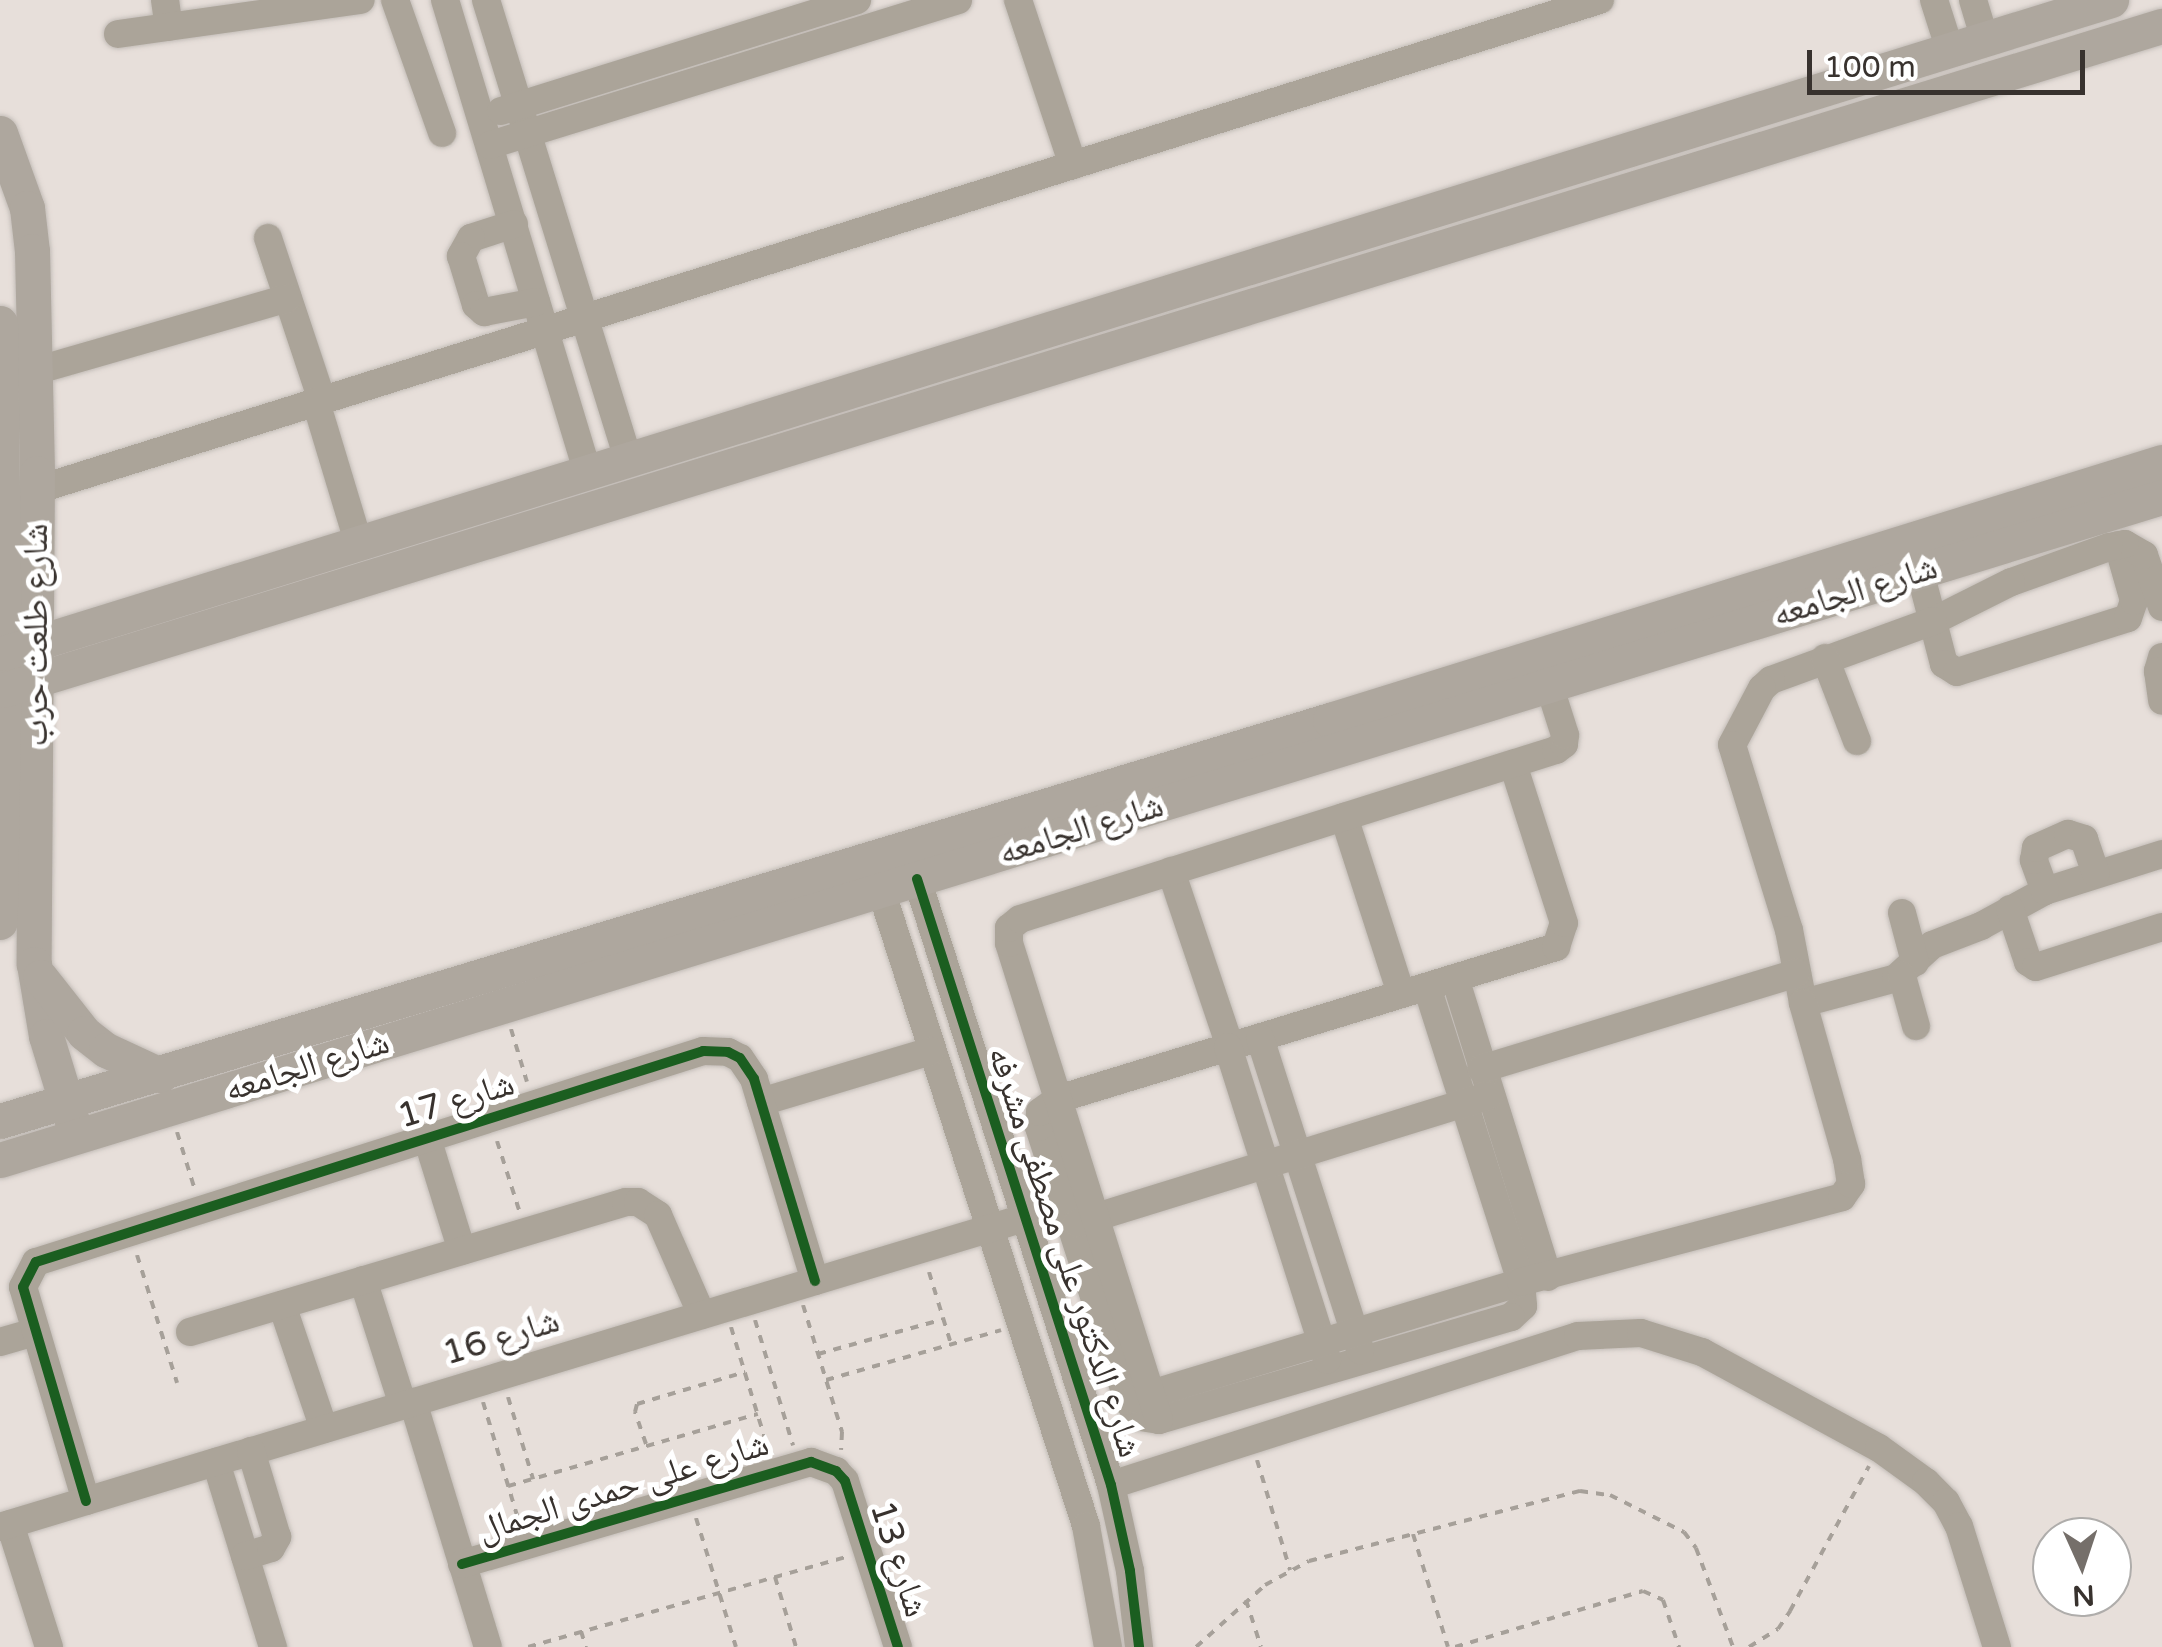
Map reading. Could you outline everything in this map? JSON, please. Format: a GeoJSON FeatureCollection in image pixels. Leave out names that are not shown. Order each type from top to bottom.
{"type":"FeatureCollection","features":[{"type":"Feature","properties":{"kind":"main road"},"geometry":{"type":"LineString","coordinates":[[19,685],[250,595],[359,544],[2111,0]]}},
{"type":"Feature","properties":{"kind":"main road"},"geometry":{"type":"LineString","coordinates":[[20,648],[599,508],[2162,26]]}},
{"type":"Feature","properties":{"kind":"main road"},"geometry":{"type":"LineString","coordinates":[[1985,40],[1996,76]]}},
{"type":"Feature","properties":{"kind":"main road"},"geometry":{"type":"LineString","coordinates":[[1950,50],[1960,86]]}},
{"type":"Feature","properties":{"kind":"main road","name":"شارع طلعت حرب"},"geometry":{"type":"LineString","coordinates":[[0,133],[27,208],[36,490],[0,922]]}},
{"type":"Feature","properties":{"kind":"main road","name":"شارع طلعت حرب"},"geometry":{"type":"LineString","coordinates":[[0,323],[20,648]]}},
{"type":"Feature","properties":{"kind":"main road"},"geometry":{"type":"LineString","coordinates":[[628,460],[640,495]]}},
{"type":"Feature","properties":{"kind":"main road","name":"شارع الجامعه"},"geometry":{"type":"LineString","coordinates":[[0,1159],[917,879],[1334,735],[2162,462]]}},
{"type":"Feature","properties":{"kind":"main road"},"geometry":{"type":"LineString","coordinates":[[588,473],[599,508]]}},
{"type":"Feature","properties":{"kind":"main road","name":"شارع الجامعه"},"geometry":{"type":"LineString","coordinates":[[0,1121],[1334,735],[1549,685],[2162,497]]}},
{"type":"Feature","properties":{"kind":"main road","name":"شارع طلعت حرب"},"geometry":{"type":"LineString","coordinates":[[19,685],[34,964],[46,1036],[78,1136]]}},
{"type":"Feature","properties":{"kind":"main road"},"geometry":{"type":"LineString","coordinates":[[34,964],[47,990],[84,1033],[118,1057],[160,1074]]}},
{"type":"Feature","properties":{"kind":"street"},"geometry":{"type":"LineString","coordinates":[[118,34],[167,13],[361,0]]}},
{"type":"Feature","properties":{"kind":"street"},"geometry":{"type":"LineString","coordinates":[[397,0],[442,132]]}},
{"type":"Feature","properties":{"kind":"street"},"geometry":{"type":"LineString","coordinates":[[445,0],[588,473]]}},
{"type":"Feature","properties":{"kind":"street"},"geometry":{"type":"LineString","coordinates":[[486,0],[628,460]]}},
{"type":"Feature","properties":{"kind":"street"},"geometry":{"type":"LineString","coordinates":[[482,116],[857,0]]}},
{"type":"Feature","properties":{"kind":"street"},"geometry":{"type":"LineString","coordinates":[[1018,0],[1073,164]]}},
{"type":"Feature","properties":{"kind":"street"},"geometry":{"type":"LineString","coordinates":[[36,490],[1600,0]]}},
{"type":"Feature","properties":{"kind":"street"},"geometry":{"type":"LineString","coordinates":[[1934,0],[1950,50]]}},
{"type":"Feature","properties":{"kind":"street"},"geometry":{"type":"LineString","coordinates":[[1973,0],[1985,40]]}},
{"type":"Feature","properties":{"kind":"street"},"geometry":{"type":"LineString","coordinates":[[490,144],[943,2]]}},
{"type":"Feature","properties":{"kind":"street"},"geometry":{"type":"LineString","coordinates":[[828,9],[837,38]]}},
{"type":"Feature","properties":{"kind":"street"},"geometry":{"type":"LineString","coordinates":[[514,224],[471,238],[461,256],[476,305],[484,312],[536,302]]}},
{"type":"Feature","properties":{"kind":"street"},"geometry":{"type":"LineString","coordinates":[[268,238],[359,544]]}},
{"type":"Feature","properties":{"kind":"street"},"geometry":{"type":"LineString","coordinates":[[35,371],[288,298]]}},
{"type":"Feature","properties":{"kind":"street"},"geometry":{"type":"LineString","coordinates":[[1920,572],[1944,664],[1957,672],[2123,621],[2132,613],[2134,601],[2118,544]]}},
{"type":"Feature","properties":{"kind":"street"},"geometry":{"type":"LineString","coordinates":[[1146,1405],[1354,1333],[1842,1197],[1851,1184],[1848,1160],[1803,1003],[1789,930],[1732,745],[1766,684],[1825,658],[1933,621],[2011,582],[2118,544],[2132,546],[2144,555],[2162,606]]}},
{"type":"Feature","properties":{"kind":"street"},"geometry":{"type":"LineString","coordinates":[[2162,656],[2158,670],[2162,701]]}},
{"type":"Feature","properties":{"kind":"street"},"geometry":{"type":"LineString","coordinates":[[1825,658],[1857,742]]}},
{"type":"Feature","properties":{"kind":"street"},"geometry":{"type":"LineString","coordinates":[[1146,1405],[1083,1221],[1058,1098],[1008,943],[1009,928],[1020,919],[1513,764],[1564,744],[1549,685]]}},
{"type":"Feature","properties":{"kind":"street"},"geometry":{"type":"LineString","coordinates":[[1058,1098],[1556,948],[1564,932],[1513,764]]}},
{"type":"Feature","properties":{"kind":"street"},"geometry":{"type":"LineString","coordinates":[[1344,817],[1414,991],[1478,1088]]}},
{"type":"Feature","properties":{"kind":"street"},"geometry":{"type":"LineString","coordinates":[[2045,891],[2034,860],[2036,848],[2068,834],[2084,840],[2096,873]]}},
{"type":"Feature","properties":{"kind":"street"},"geometry":{"type":"LineString","coordinates":[[1803,1003],[1909,969],[1932,945],[2045,891],[2162,854]]}},
{"type":"Feature","properties":{"kind":"street"},"geometry":{"type":"LineString","coordinates":[[1172,871],[1330,1370]]}},
{"type":"Feature","properties":{"kind":"street","name":"شارع الدكتور على مصطفى مشرفه"},"geometry":{"type":"LineString","coordinates":[[917,879],[1111,1486],[1130,1571],[1139,1647]]}},
{"type":"Feature","properties":{"kind":"street","name":"شارع الدكتور على مصطفى مشرفه"},"geometry":{"type":"LineString","coordinates":[[881,890],[1086,1526],[1108,1647]]}},
{"type":"Feature","properties":{"kind":"street"},"geometry":{"type":"LineString","coordinates":[[2010,909],[2028,962],[2036,967],[2162,927]]}},
{"type":"Feature","properties":{"kind":"street"},"geometry":{"type":"LineString","coordinates":[[1902,913],[1916,1026]]}},
{"type":"Feature","properties":{"kind":"street"},"geometry":{"type":"LineString","coordinates":[[1083,1221],[1297,1154],[1797,973]]}},
{"type":"Feature","properties":{"kind":"street"},"geometry":{"type":"LineString","coordinates":[[1146,1405],[1330,1370],[1511,1316],[1523,1306],[1534,1280],[1478,1088],[1455,978]]}},
{"type":"Feature","properties":{"kind":"street"},"geometry":{"type":"LineString","coordinates":[[1260,1038],[1363,1361]]}},
{"type":"Feature","properties":{"kind":"street","name":"شارع 17"},"geometry":{"type":"LineString","coordinates":[[86,1501],[36,1332],[11,1290],[36,1262],[534,1104],[716,1050],[740,1058],[749,1068],[761,1102],[806,1284]]}},
{"type":"Feature","properties":{"kind":"street"},"geometry":{"type":"LineString","coordinates":[[761,1102],[931,1052]]}},
{"type":"Feature","properties":{"kind":"street"},"geometry":{"type":"LineString","coordinates":[[426,1138],[462,1251]]}},
{"type":"Feature","properties":{"kind":"street"},"geometry":{"type":"LineString","coordinates":[[190,1332],[626,1202],[649,1207],[658,1215],[726,1308]]}},
{"type":"Feature","properties":{"kind":"street","name":"شارع 16"},"geometry":{"type":"LineString","coordinates":[[5,1526],[1024,1218]]}},
{"type":"Feature","properties":{"kind":"street"},"geometry":{"type":"LineString","coordinates":[[363,1280],[488,1647]]}},
{"type":"Feature","properties":{"kind":"street"},"geometry":{"type":"LineString","coordinates":[[282,1305],[324,1429]]}},
{"type":"Feature","properties":{"kind":"street"},"geometry":{"type":"LineString","coordinates":[[0,1342],[36,1332]]}},
{"type":"Feature","properties":{"kind":"street"},"geometry":{"type":"LineString","coordinates":[[1111,1486],[1578,1336],[1610,1332],[1657,1337],[1702,1352],[1879,1448],[1916,1473],[1946,1502],[1970,1555],[1997,1647]]}},
{"type":"Feature","properties":{"kind":"street"},"geometry":{"type":"LineString","coordinates":[[245,1556],[271,1548],[277,1537],[251,1451]]}},
{"type":"Feature","properties":{"kind":"street"},"geometry":{"type":"LineString","coordinates":[[216,1462],[273,1647]]}},
{"type":"Feature","properties":{"kind":"street","name":"شارع 13"},"geometry":{"type":"LineString","coordinates":[[787,1467],[824,1464],[836,1470],[850,1492],[898,1647]]}},
{"type":"Feature","properties":{"kind":"street","name":"شارع على حمدى الجمال"},"geometry":{"type":"LineString","coordinates":[[462,1564],[787,1467]]}},
{"type":"Feature","properties":{"kind":"street"},"geometry":{"type":"LineString","coordinates":[[5,1526],[50,1647]]}},
{"type":"Feature","properties":{"kind":"path"},"geometry":{"type":"LineString","coordinates":[[504,1006],[534,1104]]}},
{"type":"Feature","properties":{"kind":"path"},"geometry":{"type":"LineString","coordinates":[[170,1108],[201,1209]]}},
{"type":"Feature","properties":{"kind":"path"},"geometry":{"type":"LineString","coordinates":[[490,1118],[526,1232]]}},
{"type":"Feature","properties":{"kind":"path"},"geometry":{"type":"LineString","coordinates":[[130,1231],[177,1383]]}},
{"type":"Feature","properties":{"kind":"path"},"geometry":{"type":"LineString","coordinates":[[922,1249],[951,1344]]}},
{"type":"Feature","properties":{"kind":"path"},"geometry":{"type":"LineString","coordinates":[[806,1284],[818,1354],[842,1432],[836,1470]]}},
{"type":"Feature","properties":{"kind":"path"},"geometry":{"type":"LineString","coordinates":[[726,1308],[758,1414],[787,1467]]}},
{"type":"Feature","properties":{"kind":"path"},"geometry":{"type":"LineString","coordinates":[[726,1308],[787,1467]]}},
{"type":"Feature","properties":{"kind":"path"},"geometry":{"type":"LineString","coordinates":[[818,1354],[944,1319]]}},
{"type":"Feature","properties":{"kind":"path"},"geometry":{"type":"LineString","coordinates":[[826,1380],[1020,1324]]}},
{"type":"Feature","properties":{"kind":"path"},"geometry":{"type":"LineString","coordinates":[[646,1446],[634,1410],[637,1404],[745,1372]]}},
{"type":"Feature","properties":{"kind":"path"},"geometry":{"type":"LineString","coordinates":[[490,1379],[532,1479]]}},
{"type":"Feature","properties":{"kind":"path"},"geometry":{"type":"LineString","coordinates":[[490,1379],[508,1486],[526,1545]]}},
{"type":"Feature","properties":{"kind":"path"},"geometry":{"type":"LineString","coordinates":[[508,1486],[758,1414]]}},
{"type":"Feature","properties":{"kind":"path"},"geometry":{"type":"LineString","coordinates":[[1252,1441],[1290,1571]]}},
{"type":"Feature","properties":{"kind":"path"},"geometry":{"type":"LineString","coordinates":[[1749,1647],[1778,1629],[1790,1612],[1879,1448]]}},
{"type":"Feature","properties":{"kind":"path"},"geometry":{"type":"LineString","coordinates":[[1196,1647],[1246,1600],[1309,1561],[1580,1491],[1610,1494],[1684,1532],[1696,1548],[1733,1647]]}},
{"type":"Feature","properties":{"kind":"path"},"geometry":{"type":"LineString","coordinates":[[689,1496],[736,1647]]}},
{"type":"Feature","properties":{"kind":"path"},"geometry":{"type":"LineString","coordinates":[[1413,1534],[1448,1647]]}},
{"type":"Feature","properties":{"kind":"path"},"geometry":{"type":"LineString","coordinates":[[528,1647],[869,1550]]}},
{"type":"Feature","properties":{"kind":"path"},"geometry":{"type":"LineString","coordinates":[[775,1576],[796,1647]]}},
{"type":"Feature","properties":{"kind":"path"},"geometry":{"type":"LineString","coordinates":[[1455,1647],[1643,1591],[1663,1600],[1679,1647]]}},
{"type":"Feature","properties":{"kind":"path"},"geometry":{"type":"LineString","coordinates":[[1246,1600],[1262,1647]]}},
{"type":"Feature","properties":{"kind":"path"},"geometry":{"type":"LineString","coordinates":[[581,1632],[586,1647]]}},
{"type":"Feature","properties":{"kind":"cycle path"},"geometry":{"type":"LineString","coordinates":[[917,879],[1111,1485],[1130,1571],[1139,1647]]}},
{"type":"Feature","properties":{"kind":"cycle path"},"geometry":{"type":"LineString","coordinates":[[86,1501],[23,1287],[36,1262],[703,1051],[728,1052],[740,1058],[754,1079],[815,1281]]}},
{"type":"Feature","properties":{"kind":"cycle path"},"geometry":{"type":"LineString","coordinates":[[462,1564],[811,1462],[836,1471],[845,1481],[898,1647]]}}]}
